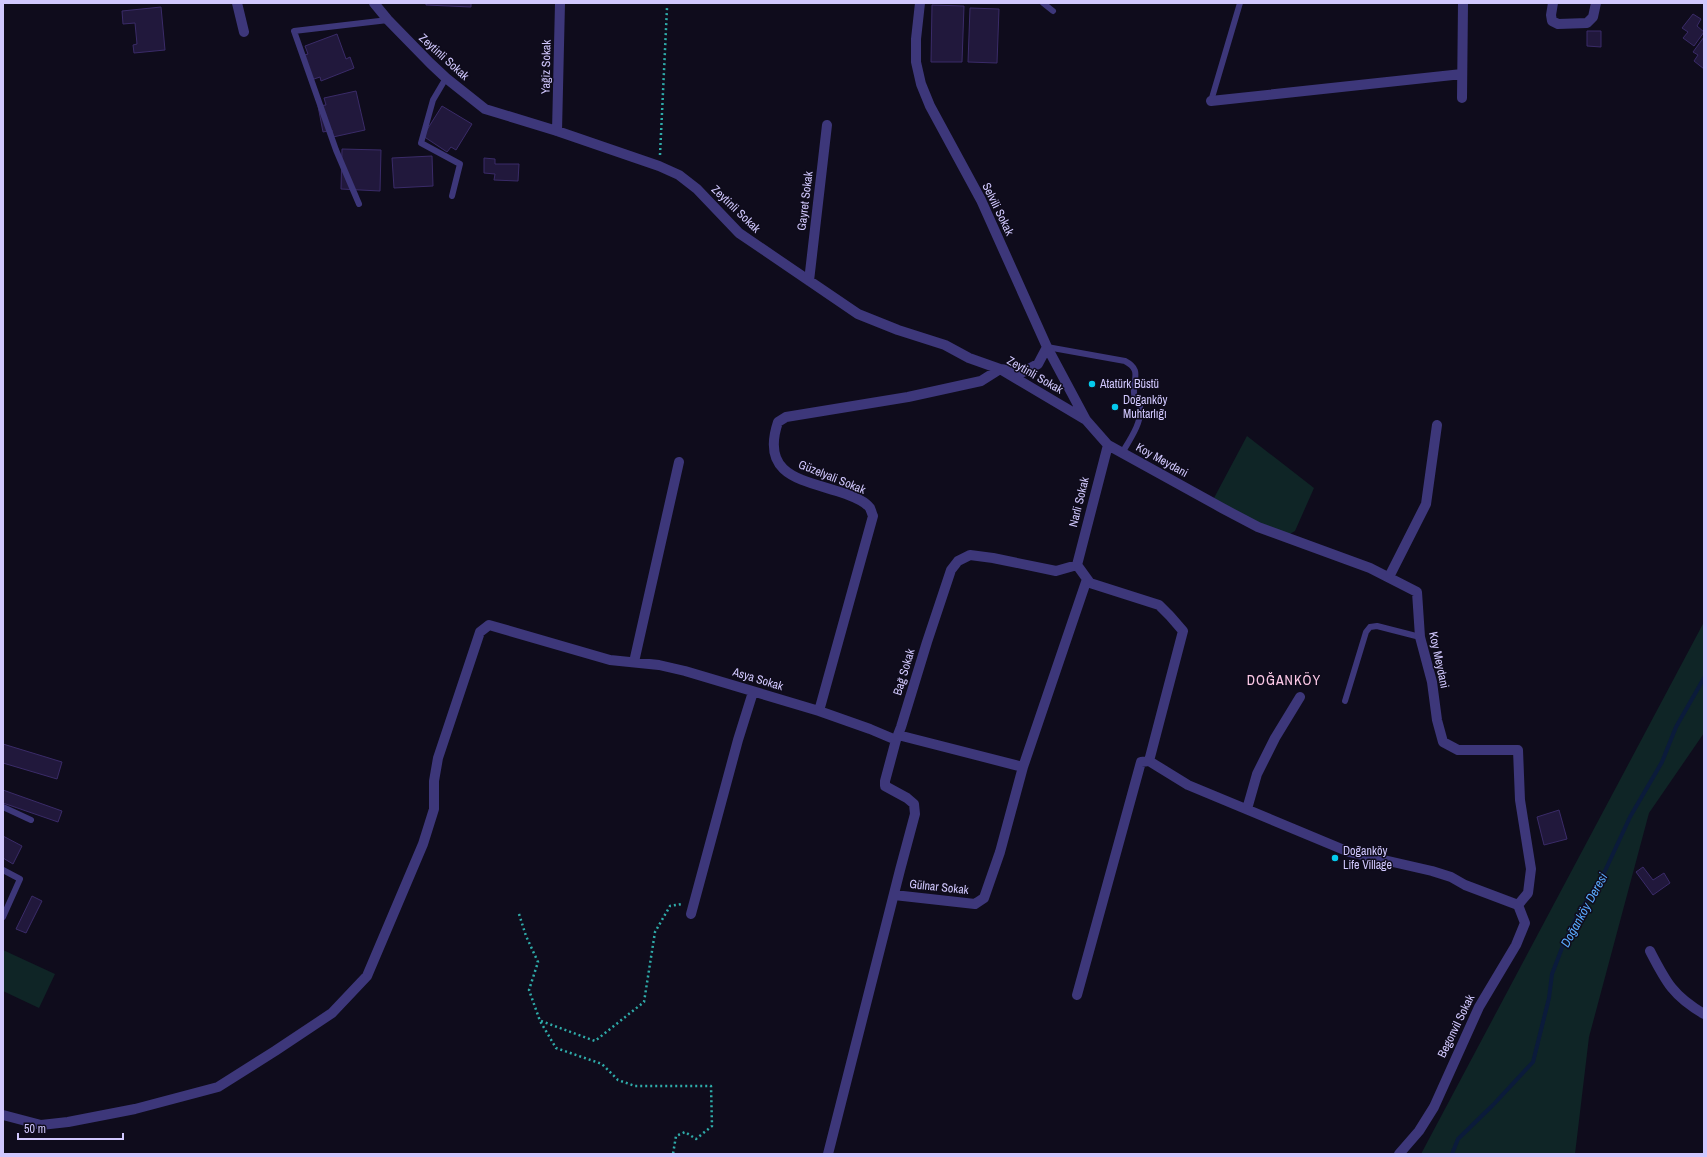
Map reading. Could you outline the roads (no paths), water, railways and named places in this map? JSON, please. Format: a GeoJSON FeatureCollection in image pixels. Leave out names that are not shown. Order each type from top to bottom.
{"type":"FeatureCollection","features":[{"type":"Feature","properties":{"kind":"street"},"geometry":{"type":"LineString","coordinates":[[237,3],[244,32]]}},
{"type":"Feature","properties":{"kind":"street","name":"Zeytinli Sokak"},"geometry":{"type":"LineString","coordinates":[[374,3],[388,20],[446,78],[485,109],[557,131],[659,166],[679,175],[697,189],[739,233],[858,314],[898,330],[945,345],[969,358],[1000,369],[1086,420],[1108,446]]}},
{"type":"Feature","properties":{"kind":"street","name":"Yağiz Sokak"},"geometry":{"type":"LineString","coordinates":[[557,131],[560,3]]}},
{"type":"Feature","properties":{"kind":"street","name":"Selvili Sokak"},"geometry":{"type":"LineString","coordinates":[[920,3],[916,62],[921,84],[930,106],[981,200],[1047,347],[1086,420]]}},
{"type":"Feature","properties":{"kind":"street"},"geometry":{"type":"LineString","coordinates":[[1462,98],[1463,3]]}},
{"type":"Feature","properties":{"kind":"street"},"geometry":{"type":"LineString","coordinates":[[1553,3],[1551,15],[1552,21],[1558,24],[1587,23],[1593,17],[1596,3]]}},
{"type":"Feature","properties":{"kind":"street"},"geometry":{"type":"LineString","coordinates":[[1211,101],[1462,74]]}},
{"type":"Feature","properties":{"kind":"street","name":"Gayret Sokak"},"geometry":{"type":"LineString","coordinates":[[809,281],[827,125]]}},
{"type":"Feature","properties":{"kind":"street"},"geometry":{"type":"LineString","coordinates":[[1000,369],[1023,372],[1038,364],[1047,347]]}},
{"type":"Feature","properties":{"kind":"street","name":"Güzelyali Sokak"},"geometry":{"type":"LineString","coordinates":[[819,711],[872,527],[873,516],[870,508],[863,502],[837,491],[805,482],[791,474],[779,464],[774,455],[773,444],[778,422],[786,417],[908,397],[981,381],[1000,369]]}},
{"type":"Feature","properties":{"kind":"street"},"geometry":{"type":"LineString","coordinates":[[1389,577],[1426,504],[1437,425]]}},
{"type":"Feature","properties":{"kind":"street","name":"Koy Meydani"},"geometry":{"type":"LineString","coordinates":[[1108,446],[1258,527],[1370,568],[1417,592],[1420,637],[1432,682],[1437,720],[1442,742],[1458,750],[1518,750],[1520,800],[1531,869],[1528,893],[1518,905]]}},
{"type":"Feature","properties":{"kind":"street","name":"Narli Sokak"},"geometry":{"type":"LineString","coordinates":[[1077,565],[1108,446]]}},
{"type":"Feature","properties":{"kind":"street"},"geometry":{"type":"LineString","coordinates":[[634,662],[679,462]]}},
{"type":"Feature","properties":{"kind":"street","name":"Bağ Sokak"},"geometry":{"type":"LineString","coordinates":[[894,895],[915,814],[914,804],[907,798],[885,786],[884,781],[951,570],[958,561],[970,555],[993,558],[1056,571],[1077,565]]}},
{"type":"Feature","properties":{"kind":"street"},"geometry":{"type":"LineString","coordinates":[[1077,565],[1090,583],[1159,605],[1182,631],[1149,761]]}},
{"type":"Feature","properties":{"kind":"street","name":"Gülnar Sokak"},"geometry":{"type":"LineString","coordinates":[[828,1154],[894,895],[975,904],[984,898],[1000,852],[1023,767],[1087,579]]}},
{"type":"Feature","properties":{"kind":"street","name":"Asya Sokak"},"geometry":{"type":"LineString","coordinates":[[3,1115],[41,1125],[68,1122],[135,1109],[218,1087],[332,1013],[367,976],[423,844],[434,809],[434,781],[438,758],[480,632],[489,625],[610,660],[659,665],[685,671],[819,711],[897,737],[1023,767]]}},
{"type":"Feature","properties":{"kind":"street"},"geometry":{"type":"LineString","coordinates":[[691,914],[738,740],[754,692]]}},
{"type":"Feature","properties":{"kind":"street"},"geometry":{"type":"LineString","coordinates":[[1247,809],[1257,774],[1275,738],[1300,697]]}},
{"type":"Feature","properties":{"kind":"street"},"geometry":{"type":"LineString","coordinates":[[1077,995],[1141,762],[1149,761],[1188,784],[1349,852],[1432,871],[1451,877],[1465,885],[1518,905]]}},
{"type":"Feature","properties":{"kind":"street","name":"Begonvil Sokak"},"geometry":{"type":"LineString","coordinates":[[1399,1154],[1419,1131],[1434,1107],[1479,1007],[1516,945],[1524,923],[1518,905]]}},
{"type":"Feature","properties":{"kind":"street"},"geometry":{"type":"LineString","coordinates":[[1650,952],[1675,994],[1704,1014]]}},
{"type":"Feature","properties":{"kind":"lane"},"geometry":{"type":"LineString","coordinates":[[1043,3],[1053,11]]}},
{"type":"Feature","properties":{"kind":"lane"},"geometry":{"type":"LineString","coordinates":[[1211,101],[1240,3]]}},
{"type":"Feature","properties":{"kind":"lane"},"geometry":{"type":"LineString","coordinates":[[359,204],[336,150],[294,31],[388,20]]}},
{"type":"Feature","properties":{"kind":"lane"},"geometry":{"type":"LineString","coordinates":[[446,78],[432,100],[421,143],[460,164],[452,196]]}},
{"type":"Feature","properties":{"kind":"lane"},"geometry":{"type":"LineString","coordinates":[[1047,347],[1125,361],[1135,370],[1136,378],[1134,396],[1140,405],[1141,413],[1133,435],[1122,453]]}},
{"type":"Feature","properties":{"kind":"lane"},"geometry":{"type":"LineString","coordinates":[[1345,701],[1366,632],[1370,627],[1377,626],[1420,637]]}},
{"type":"Feature","properties":{"kind":"lane"},"geometry":{"type":"LineString","coordinates":[[3,807],[32,820]]}},
{"type":"Feature","properties":{"kind":"lane"},"geometry":{"type":"LineString","coordinates":[[3,870],[20,878],[3,917]]}},
{"type":"Feature","properties":{"kind":"waterway","name":"Doğanköy Deresi"},"geometry":{"type":"LineString","coordinates":[[1452,1154],[1458,1139],[1493,1105],[1533,1062],[1549,998],[1552,974],[1562,948],[1576,918],[1605,871],[1630,817],[1662,762],[1676,727],[1704,678]]}},
{"type":"Feature","properties":{"kind":"place","name":"Atatürk Büstü"},"geometry":{"type":"Point","coordinates":[1092,384]}},
{"type":"Feature","properties":{"kind":"place","name":"Doğanköy Muhtarlığı"},"geometry":{"type":"Point","coordinates":[1115,407]}},
{"type":"Feature","properties":{"kind":"place","name":"Doğanköy Life Village"},"geometry":{"type":"Point","coordinates":[1335,858]}},
{"type":"Feature","properties":{"kind":"district","name":"DOĞANKÖY"},"geometry":{"type":"Point","coordinates":[1284,680]}}]}
